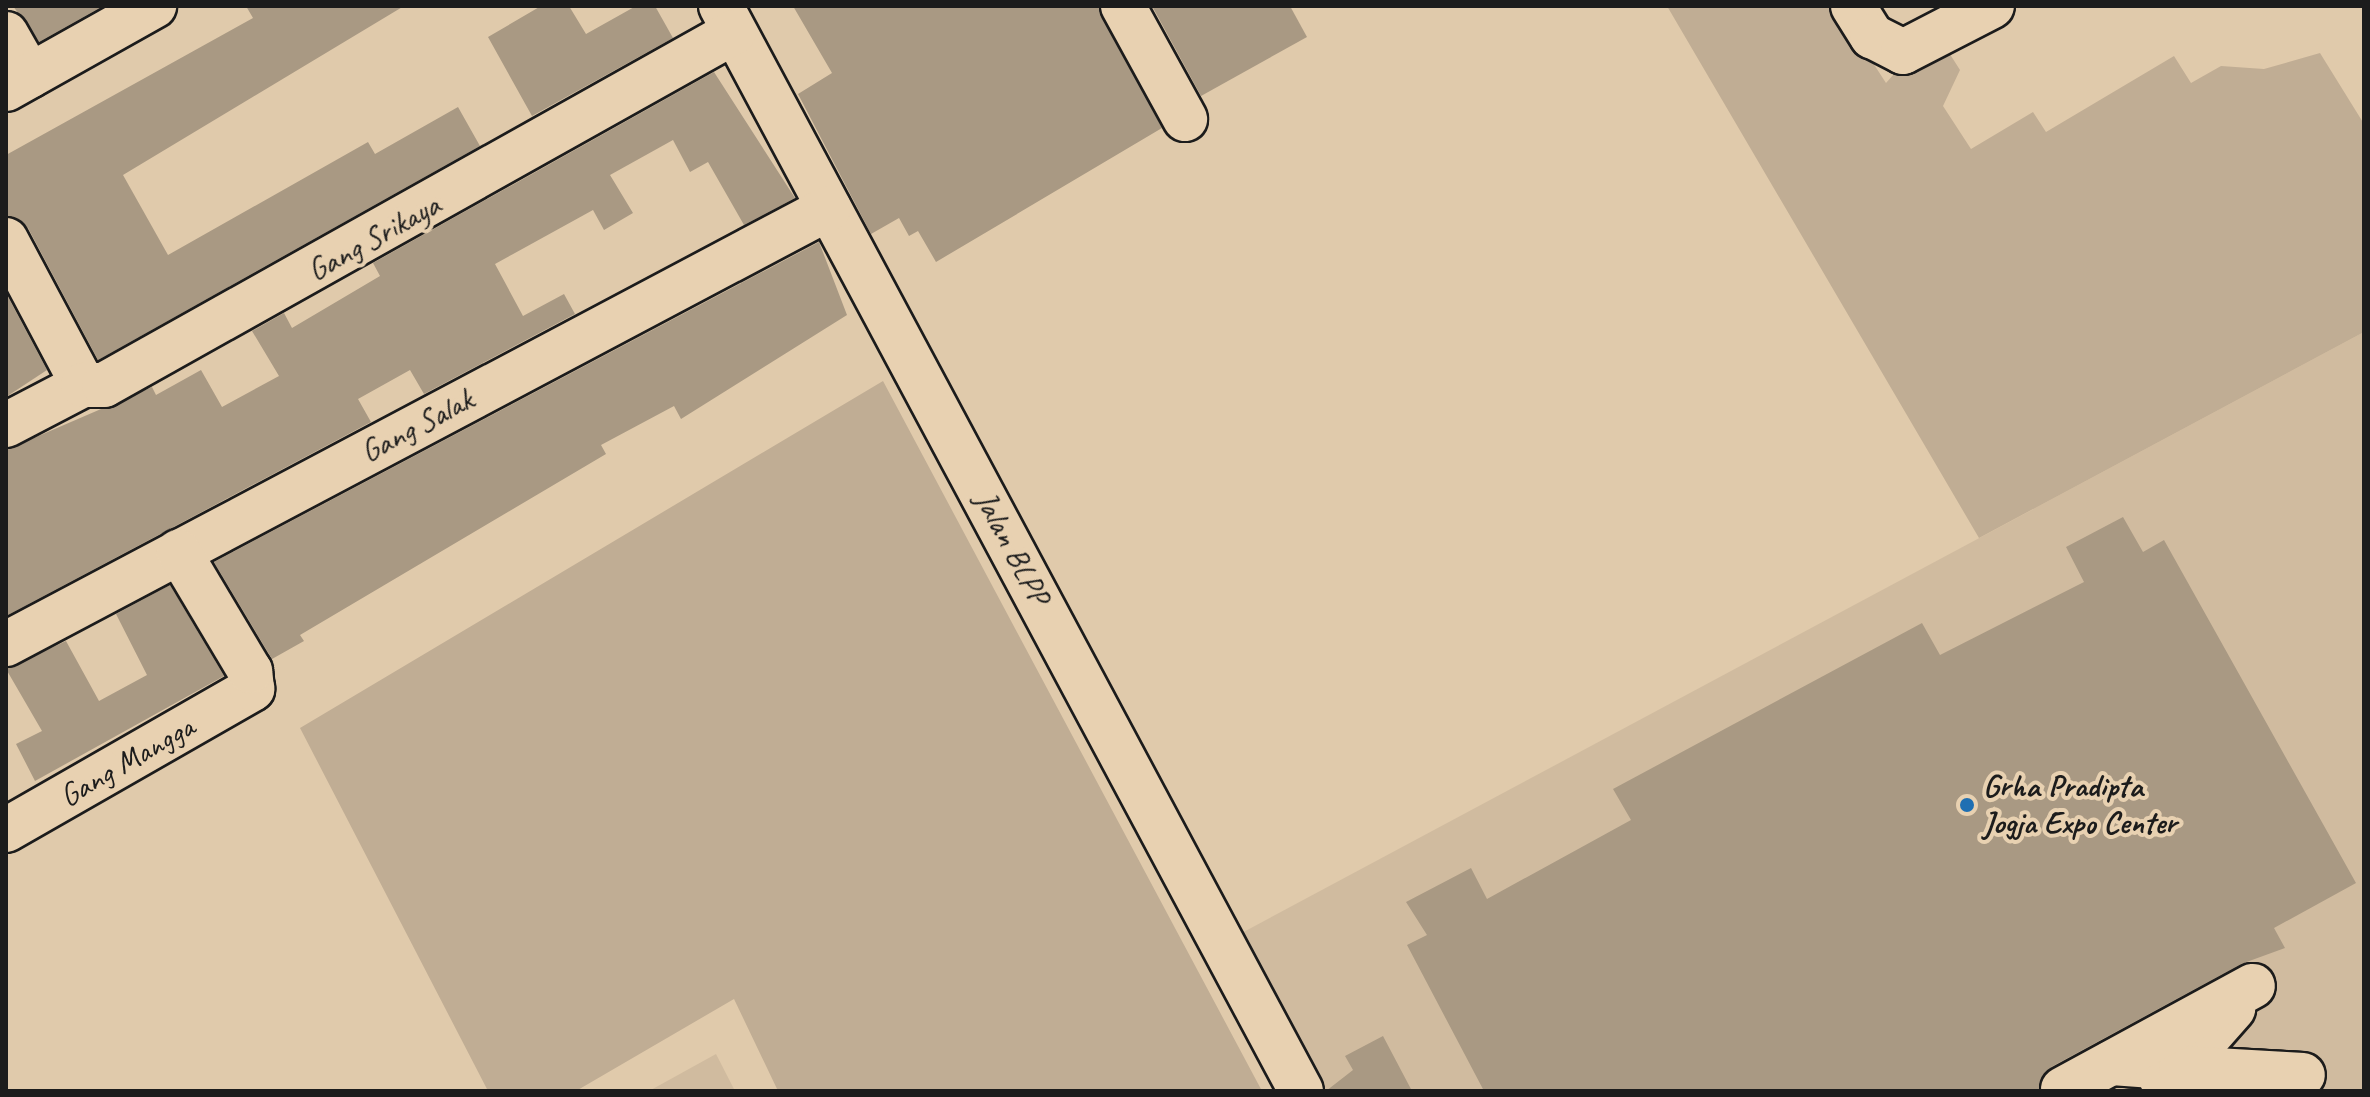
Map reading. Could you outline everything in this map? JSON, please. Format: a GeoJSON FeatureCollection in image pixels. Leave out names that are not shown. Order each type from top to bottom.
{"type":"FeatureCollection","features":[{"type":"Feature","properties":{"kind":"street"},"geometry":{"type":"LineString","coordinates":[[6,34],[18,83],[154,6]]}},
{"type":"Feature","properties":{"kind":"street"},"geometry":{"type":"LineString","coordinates":[[1123,6],[1185,119]]}},
{"type":"Feature","properties":{"kind":"street"},"geometry":{"type":"LineString","coordinates":[[1853,6],[1872,36],[1903,52],[1992,6]]}},
{"type":"Feature","properties":{"kind":"street","name":"Jalan BLPP"},"geometry":{"type":"LineString","coordinates":[[728,19],[1301,1091]]}},
{"type":"Feature","properties":{"kind":"street","name":"Gang Srikaya"},"geometry":{"type":"LineString","coordinates":[[6,425],[83,385],[117,377],[728,19]]}},
{"type":"Feature","properties":{"kind":"street","name":"Gang Salak"},"geometry":{"type":"LineString","coordinates":[[6,644],[829,208]]}},
{"type":"Feature","properties":{"kind":"street"},"geometry":{"type":"LineString","coordinates":[[6,240],[83,385]]}},
{"type":"Feature","properties":{"kind":"street","name":"Gang Mangga"},"geometry":{"type":"LineString","coordinates":[[6,830],[247,693],[250,671],[179,552]]}},
{"type":"Feature","properties":{"kind":"street"},"geometry":{"type":"LineString","coordinates":[[2125,1077],[2253,986],[2181,1068]]}},
{"type":"Feature","properties":{"kind":"street"},"geometry":{"type":"LineString","coordinates":[[2063,1089],[2181,1068],[2303,1075]]}},
{"type":"Feature","properties":{"kind":"shaded area"},"geometry":{"type":"Polygon","coordinates":[[[1667,6],[1836,6],[1886,83],[1902,65],[1946,48],[1960,70],[1943,106],[1971,149],[2033,112],[2046,132],[2174,56],[2191,83],[2221,66],[2264,69],[2320,53],[2364,124],[2364,332],[1979,538],[1667,6]]]}},
{"type":"Feature","properties":{"kind":"shaded area","name":"Grha Pradipta Jogja Expo Center"},"geometry":{"type":"Polygon","coordinates":[[[2364,332],[2364,1091],[1321,1091],[1238,935],[2364,332]]]}},
{"type":"Feature","properties":{"kind":"shaded area"},"geometry":{"type":"Polygon","coordinates":[[[883,381],[1262,1091],[778,1091],[734,999],[576,1091],[488,1091],[300,728],[883,381]]]}},
{"type":"Feature","properties":{"kind":"shaded area"},"geometry":{"type":"Polygon","coordinates":[[[716,1054],[735,1091],[649,1091],[716,1054]]]}},
{"type":"Feature","properties":{"kind":"building"},"geometry":{"type":"Polygon","coordinates":[[[13,6],[103,6],[39,42],[13,6]]]}},
{"type":"Feature","properties":{"kind":"building"},"geometry":{"type":"Polygon","coordinates":[[[246,6],[404,6],[123,175],[168,255],[368,142],[375,154],[458,107],[480,146],[98,360],[28,228],[6,215],[6,155],[253,18],[246,6]]]}},
{"type":"Feature","properties":{"kind":"building"},"geometry":{"type":"Polygon","coordinates":[[[541,6],[569,6],[586,34],[636,6],[655,6],[673,38],[532,116],[488,37],[541,6]]]}},
{"type":"Feature","properties":{"kind":"building"},"geometry":{"type":"Polygon","coordinates":[[[793,6],[1098,6],[1162,128],[936,262],[918,231],[909,236],[899,218],[871,234],[798,94],[832,73],[793,6]]]}},
{"type":"Feature","properties":{"kind":"building"},"geometry":{"type":"Polygon","coordinates":[[[1152,6],[1290,6],[1307,37],[1201,96],[1152,6]]]}},
{"type":"Feature","properties":{"kind":"building"},"geometry":{"type":"Polygon","coordinates":[[[714,72],[795,198],[744,225],[708,162],[690,172],[673,140],[610,175],[633,213],[604,230],[593,210],[495,264],[523,316],[564,294],[575,314],[424,394],[410,370],[358,399],[371,422],[6,616],[6,450],[152,387],[156,395],[201,370],[222,407],[279,376],[252,331],[284,313],[292,328],[380,276],[373,263],[714,72]]]}},
{"type":"Feature","properties":{"kind":"building"},"geometry":{"type":"Polygon","coordinates":[[[819,242],[847,315],[681,419],[674,406],[601,445],[606,454],[300,635],[304,641],[272,659],[214,562],[819,242]]]}},
{"type":"Feature","properties":{"kind":"building"},"geometry":{"type":"Polygon","coordinates":[[[6,293],[47,370],[6,397],[6,293]]]}},
{"type":"Feature","properties":{"kind":"building","name":"Grha Pradipta Jogja Expo Center"},"geometry":{"type":"Polygon","coordinates":[[[2123,517],[2143,552],[2164,540],[2356,883],[2274,928],[2285,948],[2241,964],[2051,1067],[2039,1091],[1484,1091],[1407,945],[1427,935],[1406,902],[1471,868],[1487,899],[1631,820],[1613,789],[1922,623],[1940,655],[2084,582],[2066,547],[2123,517]]]}},
{"type":"Feature","properties":{"kind":"building"},"geometry":{"type":"Polygon","coordinates":[[[170,585],[224,676],[35,781],[16,744],[42,731],[6,669],[66,641],[99,701],[147,675],[116,614],[170,585]]]}},
{"type":"Feature","properties":{"kind":"building"},"geometry":{"type":"Polygon","coordinates":[[[1383,1036],[1412,1091],[1326,1091],[1353,1070],[1345,1056],[1383,1036]]]}},
{"type":"Feature","properties":{"kind":"place","name":"Grha Pradipta Jogja Expo Center"},"geometry":{"type":"Point","coordinates":[1967,805]}}]}
